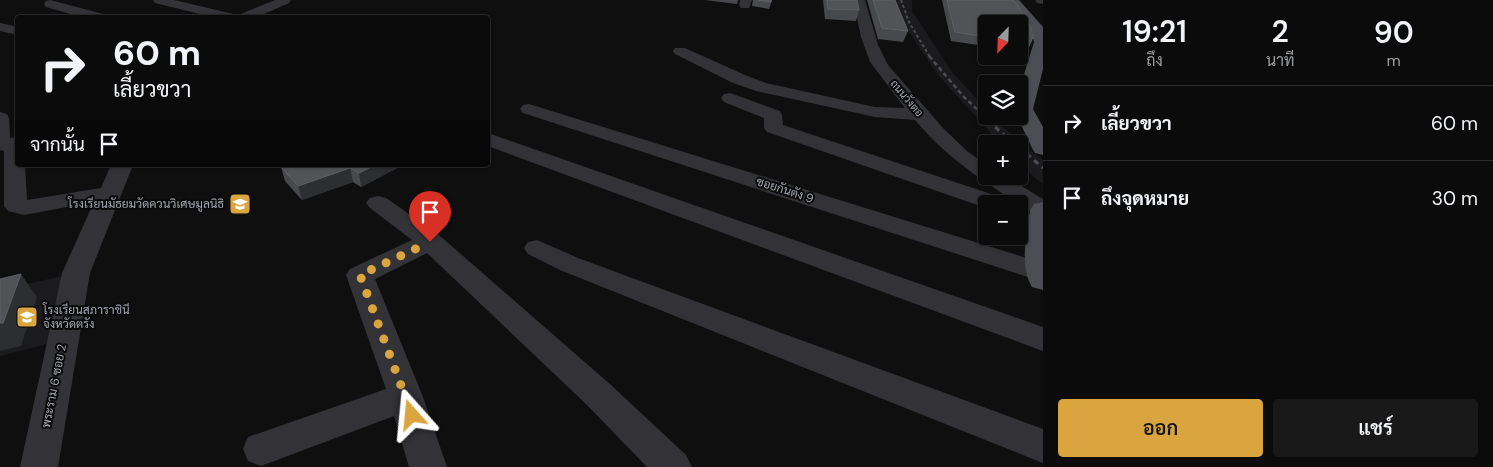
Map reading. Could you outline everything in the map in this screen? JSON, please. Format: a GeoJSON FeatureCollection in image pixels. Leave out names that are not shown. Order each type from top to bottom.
{"type":"FeatureCollection","features":[{"type":"Feature","properties":{"kind":"main road"},"geometry":{"type":"LineString","coordinates":[[1012,0],[1038,31],[1042,42],[1023,109],[1043,148]]}},
{"type":"Feature","properties":{"kind":"main road"},"geometry":{"type":"LineString","coordinates":[[1025,0],[1043,17]]}},
{"type":"Feature","properties":{"kind":"main road"},"geometry":{"type":"LineString","coordinates":[[1038,223],[1042,276]]}},
{"type":"Feature","properties":{"kind":"street"},"geometry":{"type":"LineString","coordinates":[[159,0],[222,15]]}},
{"type":"Feature","properties":{"kind":"street"},"geometry":{"type":"LineString","coordinates":[[248,15],[285,0]]}},
{"type":"Feature","properties":{"kind":"street","name":"ถนนวังตอ"},"geometry":{"type":"LineString","coordinates":[[859,0],[864,27],[876,61],[921,116],[978,169]]}},
{"type":"Feature","properties":{"kind":"street"},"geometry":{"type":"LineString","coordinates":[[50,4],[91,15]]}},
{"type":"Feature","properties":{"kind":"street"},"geometry":{"type":"LineString","coordinates":[[0,27],[15,30]]}},
{"type":"Feature","properties":{"kind":"street"},"geometry":{"type":"LineString","coordinates":[[680,51],[739,79],[762,87],[867,111],[921,116]]}},
{"type":"Feature","properties":{"kind":"street"},"geometry":{"type":"LineString","coordinates":[[730,98],[773,115],[774,128],[978,197]]}},
{"type":"Feature","properties":{"kind":"street","name":"ซอยกันตัง 9"},"geometry":{"type":"LineString","coordinates":[[529,109],[1042,276]]}},
{"type":"Feature","properties":{"kind":"street"},"geometry":{"type":"LineString","coordinates":[[15,112],[0,118],[0,143],[4,145],[15,144]]}},
{"type":"Feature","properties":{"kind":"street"},"geometry":{"type":"LineString","coordinates":[[490,140],[1043,339]]}},
{"type":"Feature","properties":{"kind":"street"},"geometry":{"type":"LineString","coordinates":[[16,167],[16,206],[24,208],[109,193]]}},
{"type":"Feature","properties":{"kind":"street","name":"พระราม 6 ซอย 2"},"geometry":{"type":"LineString","coordinates":[[39,467],[76,273],[121,167]]}},
{"type":"Feature","properties":{"kind":"street","name":"ถนนวังตอ"},"geometry":{"type":"LineString","coordinates":[[998,185],[1038,223]]}},
{"type":"Feature","properties":{"kind":"street"},"geometry":{"type":"LineString","coordinates":[[378,203],[430,242],[599,395],[673,467]]}},
{"type":"Feature","properties":{"kind":"street"},"geometry":{"type":"LineString","coordinates":[[428,467],[406,397],[360,275],[430,242]]}},
{"type":"Feature","properties":{"kind":"street"},"geometry":{"type":"LineString","coordinates":[[537,248],[579,267],[1043,446]]}},
{"type":"Feature","properties":{"kind":"street"},"geometry":{"type":"LineString","coordinates":[[262,449],[406,397]]}},
{"type":"Feature","properties":{"kind":"shaded area"},"geometry":{"type":"Polygon","coordinates":[[[894,0],[912,0],[912,11],[953,73],[978,100],[978,119],[938,75],[903,23],[894,0]]]}},
{"type":"Feature","properties":{"kind":"shaded area"},"geometry":{"type":"Polygon","coordinates":[[[984,125],[1002,125],[1011,135],[993,135],[984,125]]]}},
{"type":"Feature","properties":{"kind":"shaded area"},"geometry":{"type":"Polygon","coordinates":[[[1028,149],[1043,160],[1043,185],[1028,171],[1028,149]]]}},
{"type":"Feature","properties":{"kind":"shaded area","name":"โรงเรียนสภาราชินี จังหวัดตรัง"},"geometry":{"type":"Polygon","coordinates":[[[67,275],[47,344],[0,356],[0,290],[67,275]]]}},
{"type":"Feature","properties":{"kind":"building"},"geometry":{"type":"Polygon","coordinates":[[[827,0],[857,0],[859,10],[828,9],[827,0]]]}},
{"type":"Feature","properties":{"kind":"building"},"geometry":{"type":"Polygon","coordinates":[[[873,0],[895,0],[908,31],[882,28],[873,0]]]}},
{"type":"Feature","properties":{"kind":"building"},"geometry":{"type":"Polygon","coordinates":[[[947,0],[1013,0],[1024,15],[978,15],[978,36],[955,32],[947,0]]]}},
{"type":"Feature","properties":{"kind":"building"},"geometry":{"type":"Polygon","coordinates":[[[1028,22],[1031,27],[1031,35],[1034,35],[1028,48],[1028,22]]]}},
{"type":"Feature","properties":{"kind":"building"},"geometry":{"type":"Polygon","coordinates":[[[281,167],[371,167],[359,173],[350,168],[298,186],[281,167]]]}},
{"type":"Feature","properties":{"kind":"building"},"geometry":{"type":"Polygon","coordinates":[[[21,274],[3,323],[0,323],[0,279],[21,274]]]}},
{"type":"Feature","properties":{"kind":"railway"},"geometry":{"type":"LineString","coordinates":[[901,0],[909,22],[930,57]]}},
{"type":"Feature","properties":{"kind":"railway"},"geometry":{"type":"LineString","coordinates":[[929,56],[964,97],[997,128]]}},
{"type":"Feature","properties":{"kind":"railway"},"geometry":{"type":"LineString","coordinates":[[995,127],[1004,135]]}},
{"type":"Feature","properties":{"kind":"railway"},"geometry":{"type":"LineString","coordinates":[[1028,155],[1043,168]]}},
{"type":"Feature","properties":{"kind":"place","name":"โรงเรียนมัธยมวัดควนวิเศษมูลนิธิ"},"geometry":{"type":"Point","coordinates":[240,204]}},
{"type":"Feature","properties":{"kind":"place","name":"โรงเรียนสภาราชินี จังหวัดตรัง"},"geometry":{"type":"Point","coordinates":[27,317]}},
{"type":"Feature","properties":{"kind":"route"},"geometry":{"type":"LineString","coordinates":[[412,415],[360,275],[430,242]]}}]}
